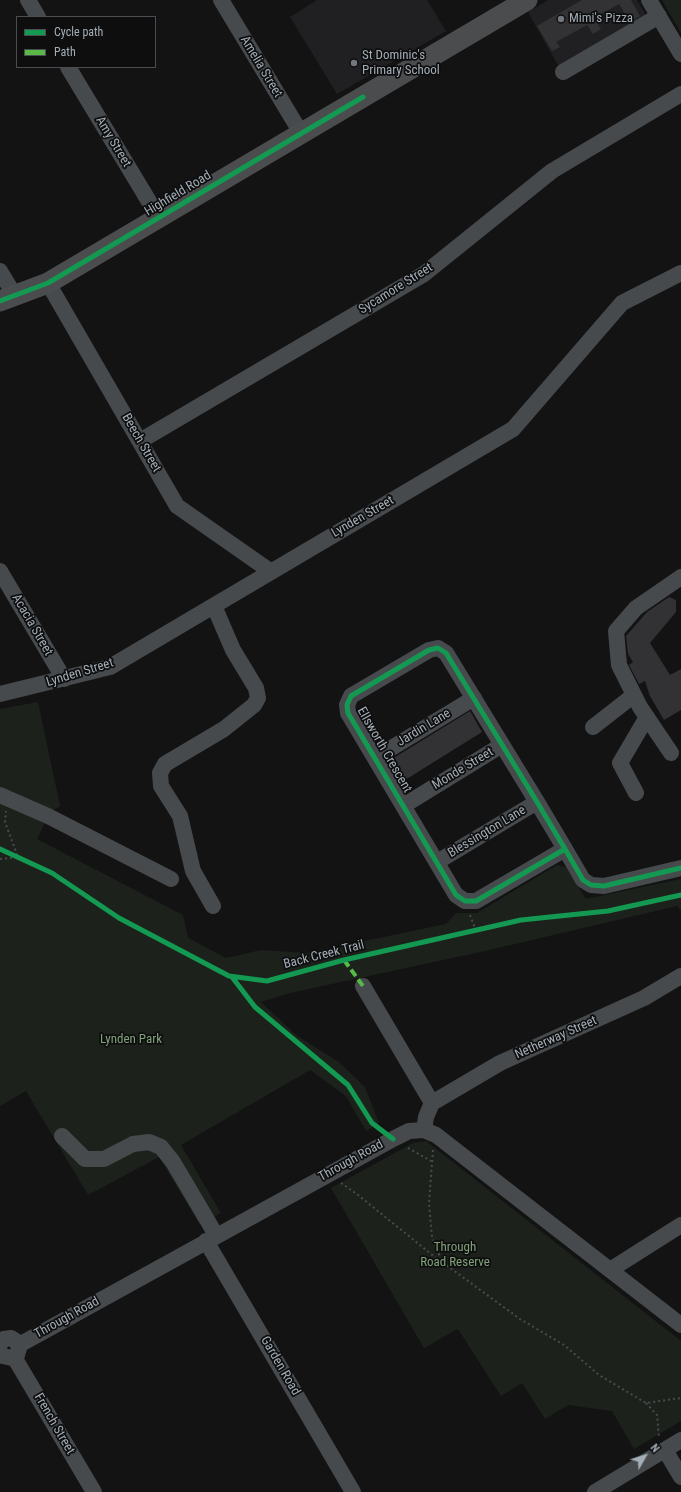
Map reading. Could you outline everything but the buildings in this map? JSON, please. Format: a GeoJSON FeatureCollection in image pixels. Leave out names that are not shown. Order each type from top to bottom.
{"type":"FeatureCollection","features":[{"type":"Feature","properties":{"kind":"main road","name":"Highfield Road"},"geometry":{"type":"LineString","coordinates":[[8,298],[48,283],[526,0]]}},
{"type":"Feature","properties":{"kind":"street"},"geometry":{"type":"LineString","coordinates":[[28,0],[37,16]]}},
{"type":"Feature","properties":{"kind":"street","name":"Amelia Street"},"geometry":{"type":"LineString","coordinates":[[221,0],[301,133]]}},
{"type":"Feature","properties":{"kind":"street"},"geometry":{"type":"LineString","coordinates":[[649,0],[681,54]]}},
{"type":"Feature","properties":{"kind":"street"},"geometry":{"type":"LineString","coordinates":[[563,72],[659,16]]}},
{"type":"Feature","properties":{"kind":"street","name":"Amy Street"},"geometry":{"type":"LineString","coordinates":[[69,68],[159,218]]}},
{"type":"Feature","properties":{"kind":"street","name":"Sycamore Street"},"geometry":{"type":"LineString","coordinates":[[140,441],[424,274],[552,171],[681,94]]}},
{"type":"Feature","properties":{"kind":"street"},"geometry":{"type":"LineString","coordinates":[[0,271],[8,298]]}},
{"type":"Feature","properties":{"kind":"street","name":"Lynden Street"},"geometry":{"type":"LineString","coordinates":[[0,694],[110,667],[214,606],[270,571],[513,429],[622,303],[681,273]]}},
{"type":"Feature","properties":{"kind":"street","name":"Beech Street"},"geometry":{"type":"LineString","coordinates":[[48,283],[177,506],[270,571]]}},
{"type":"Feature","properties":{"kind":"street","name":"Acacia Street"},"geometry":{"type":"LineString","coordinates":[[0,571],[64,679]]}},
{"type":"Feature","properties":{"kind":"street"},"geometry":{"type":"LineString","coordinates":[[671,753],[634,695],[619,665],[616,631],[636,608],[681,577]]}},
{"type":"Feature","properties":{"kind":"street"},"geometry":{"type":"LineString","coordinates":[[213,906],[193,871],[180,816],[161,786],[160,773],[165,764],[224,728],[254,705],[258,698],[256,688],[233,650],[214,606]]}},
{"type":"Feature","properties":{"kind":"street","name":"Ellsworth Crescent"},"geometry":{"type":"LineString","coordinates":[[565,849],[476,901],[465,901],[456,895],[348,713],[347,705],[351,696],[428,650],[438,648],[446,653],[537,802],[565,849],[583,880],[591,885],[604,886],[681,868]]}},
{"type":"Feature","properties":{"kind":"street"},"geometry":{"type":"LineString","coordinates":[[593,727],[634,695]]}},
{"type":"Feature","properties":{"kind":"street","name":"Jardin Lane"},"geometry":{"type":"LineString","coordinates":[[375,758],[474,698]]}},
{"type":"Feature","properties":{"kind":"street"},"geometry":{"type":"LineString","coordinates":[[636,793],[620,763],[647,717]]}},
{"type":"Feature","properties":{"kind":"street","name":"Monde Street"},"geometry":{"type":"LineString","coordinates":[[403,806],[502,745]]}},
{"type":"Feature","properties":{"kind":"street"},"geometry":{"type":"LineString","coordinates":[[4,797],[48,816],[171,879]]}},
{"type":"Feature","properties":{"kind":"street","name":"Blessington Lane"},"geometry":{"type":"LineString","coordinates":[[437,862],[537,802]]}},
{"type":"Feature","properties":{"kind":"street","name":"Netherway Street"},"geometry":{"type":"LineString","coordinates":[[432,1103],[500,1063],[644,998],[681,976]]}},
{"type":"Feature","properties":{"kind":"street"},"geometry":{"type":"LineString","coordinates":[[363,986],[432,1103],[426,1117],[430,1133],[681,1325]]}},
{"type":"Feature","properties":{"kind":"street","name":"Through Road"},"geometry":{"type":"LineString","coordinates":[[5,1347],[211,1238],[392,1139],[409,1131],[430,1133]]}},
{"type":"Feature","properties":{"kind":"street","name":"Garden Road"},"geometry":{"type":"LineString","coordinates":[[62,1136],[85,1159],[104,1159],[133,1144],[149,1142],[162,1147],[173,1162],[211,1238],[353,1492]]}},
{"type":"Feature","properties":{"kind":"street"},"geometry":{"type":"LineString","coordinates":[[610,1270],[681,1225]]}},
{"type":"Feature","properties":{"kind":"street","name":"French Street"},"geometry":{"type":"LineString","coordinates":[[5,1347],[94,1492]]}},
{"type":"Feature","properties":{"kind":"street"},"geometry":{"type":"LineString","coordinates":[[595,1492],[681,1440]]}},
{"type":"Feature","properties":{"kind":"street"},"geometry":{"type":"LineString","coordinates":[[662,1452],[681,1478]]}},
{"type":"Feature","properties":{"kind":"path"},"geometry":{"type":"LineString","coordinates":[[4,797],[5,822],[18,857]]}},
{"type":"Feature","properties":{"kind":"path"},"geometry":{"type":"LineString","coordinates":[[6,852],[25,860]]}},
{"type":"Feature","properties":{"kind":"path"},"geometry":{"type":"LineString","coordinates":[[0,859],[18,857]]}},
{"type":"Feature","properties":{"kind":"path"},"geometry":{"type":"LineString","coordinates":[[468,933],[483,929]]}},
{"type":"Feature","properties":{"kind":"path"},"geometry":{"type":"LineString","coordinates":[[430,1133],[431,1161],[429,1203],[432,1237],[442,1262]]}},
{"type":"Feature","properties":{"kind":"path"},"geometry":{"type":"LineString","coordinates":[[392,1139],[431,1161]]}},
{"type":"Feature","properties":{"kind":"path"},"geometry":{"type":"LineString","coordinates":[[327,1174],[358,1195],[442,1262],[520,1319],[564,1345],[599,1375],[646,1404],[657,1415],[662,1452]]}},
{"type":"Feature","properties":{"kind":"path"},"geometry":{"type":"LineString","coordinates":[[646,1404],[681,1398]]}},
{"type":"Feature","properties":{"kind":"shaded area","name":"St Dominic's Primary School"},"geometry":{"type":"Polygon","coordinates":[[[317,0],[427,0],[446,31],[337,94],[290,17],[317,0]]]}},
{"type":"Feature","properties":{"kind":"shaded area"},"geometry":{"type":"Polygon","coordinates":[[[548,0],[637,0],[648,19],[561,71],[528,12],[548,0]]]}},
{"type":"Feature","properties":{"kind":"green space"},"geometry":{"type":"Polygon","coordinates":[[[662,0],[681,0],[681,33],[662,0]]]}},
{"type":"Feature","properties":{"kind":"green space","name":"Lynden Park"},"geometry":{"type":"Polygon","coordinates":[[[38,702],[60,806],[50,812],[37,839],[183,915],[188,938],[226,958],[261,950],[307,953],[446,924],[456,913],[477,913],[557,865],[566,867],[586,899],[681,879],[681,911],[677,906],[485,951],[290,993],[261,1002],[296,1035],[340,1063],[365,1087],[379,1123],[366,1131],[346,1096],[310,1070],[181,1145],[221,1213],[200,1225],[159,1157],[88,1195],[26,1091],[0,1106],[0,709],[38,702]]]}},
{"type":"Feature","properties":{"kind":"green space","name":"Through Road Reserve"},"geometry":{"type":"Polygon","coordinates":[[[426,1141],[681,1341],[681,1421],[634,1449],[612,1411],[568,1405],[545,1419],[522,1383],[501,1396],[458,1329],[424,1348],[331,1188],[413,1143],[426,1141]]]}},
{"type":"Feature","properties":{"kind":"marked path"},"geometry":{"type":"LineString","coordinates":[[344,960],[363,986]]}},
{"type":"Feature","properties":{"kind":"cycle path"},"geometry":{"type":"LineString","coordinates":[[0,301],[48,283],[363,97]]}},
{"type":"Feature","properties":{"kind":"cycle path"},"geometry":{"type":"LineString","coordinates":[[565,849],[476,901],[465,901],[456,895],[348,713],[347,705],[351,696],[429,650],[438,648],[446,653],[537,802],[565,849],[583,880],[591,885],[604,886],[681,868]]}},
{"type":"Feature","properties":{"kind":"cycle path","name":"Back Creek Trail"},"geometry":{"type":"LineString","coordinates":[[0,849],[52,873],[119,918],[229,976],[267,981],[344,960],[521,920],[608,911],[681,895]]}},
{"type":"Feature","properties":{"kind":"cycle path"},"geometry":{"type":"LineString","coordinates":[[232,977],[255,1007],[348,1085],[372,1123],[393,1139]]}},
{"type":"Feature","properties":{"kind":"place","name":"Mimi's Pizza"},"geometry":{"type":"Point","coordinates":[561,19]}},
{"type":"Feature","properties":{"kind":"place","name":"St Dominic's Primary School"},"geometry":{"type":"Point","coordinates":[354,63]}}]}
